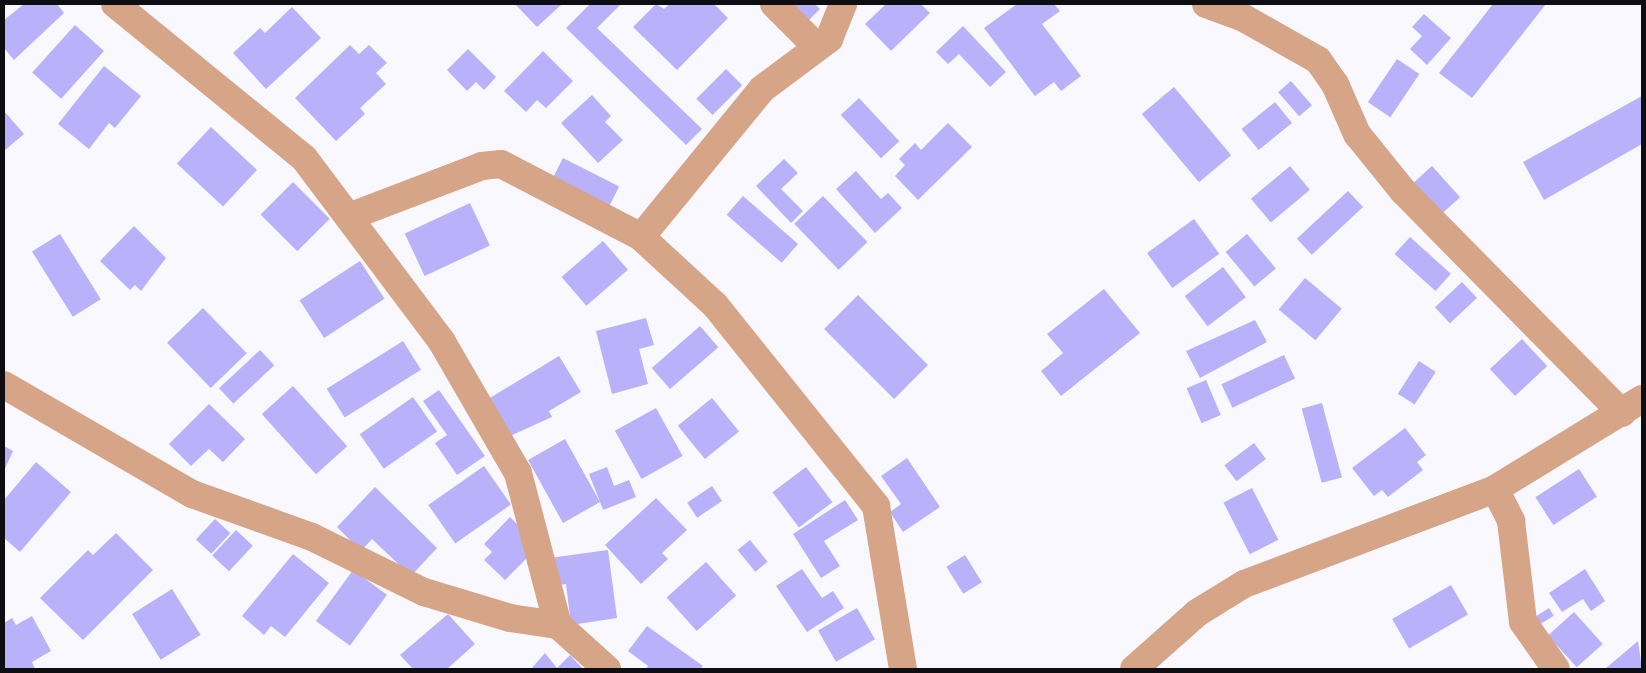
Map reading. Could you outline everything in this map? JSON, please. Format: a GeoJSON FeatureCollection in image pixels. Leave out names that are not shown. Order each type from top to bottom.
{"type":"FeatureCollection","features":[{"type":"Feature","properties":{"kind":"street"},"geometry":{"type":"LineString","coordinates":[[115,4],[304,158],[351,216],[442,342],[518,473],[558,625],[607,669]]}},
{"type":"Feature","properties":{"kind":"street"},"geometry":{"type":"LineString","coordinates":[[774,4],[818,48]]}},
{"type":"Feature","properties":{"kind":"street"},"geometry":{"type":"LineString","coordinates":[[641,237],[762,89],[818,48],[836,32],[843,4]]}},
{"type":"Feature","properties":{"kind":"street"},"geometry":{"type":"LineString","coordinates":[[1134,669],[1197,613],[1244,584],[1495,489],[1632,406],[1402,191],[1357,134],[1335,84],[1318,60],[1250,21],[1206,4]]}},
{"type":"Feature","properties":{"kind":"street"},"geometry":{"type":"LineString","coordinates":[[351,216],[482,166],[501,164],[641,237],[715,305],[876,506],[904,669]]}},
{"type":"Feature","properties":{"kind":"street"},"geometry":{"type":"LineString","coordinates":[[4,385],[192,494],[312,537],[424,592],[510,618],[558,625]]}},
{"type":"Feature","properties":{"kind":"street"},"geometry":{"type":"LineString","coordinates":[[1495,489],[1511,521],[1523,622],[1556,669]]}},
{"type":"Feature","properties":{"kind":"building"},"geometry":{"type":"Polygon","coordinates":[[[24,4],[57,4],[64,13],[14,60],[4,48],[4,20],[24,4]]]}},
{"type":"Feature","properties":{"kind":"building"},"geometry":{"type":"Polygon","coordinates":[[[515,4],[562,4],[537,27],[515,4]]]}},
{"type":"Feature","properties":{"kind":"building"},"geometry":{"type":"Polygon","coordinates":[[[590,4],[621,4],[597,28],[702,129],[686,145],[566,28],[590,4]]]}},
{"type":"Feature","properties":{"kind":"building"},"geometry":{"type":"Polygon","coordinates":[[[656,4],[664,9],[669,4],[714,4],[728,18],[677,70],[633,27],[656,4]]]}},
{"type":"Feature","properties":{"kind":"building"},"geometry":{"type":"Polygon","coordinates":[[[778,4],[815,4],[820,9],[802,27],[778,4]]]}},
{"type":"Feature","properties":{"kind":"building"},"geometry":{"type":"Polygon","coordinates":[[[886,4],[921,4],[930,13],[891,51],[865,24],[886,4]]]}},
{"type":"Feature","properties":{"kind":"building"},"geometry":{"type":"Polygon","coordinates":[[[1017,4],[1054,4],[1060,11],[1042,24],[1081,76],[1061,91],[1054,82],[1035,96],[984,28],[1017,4]]]}},
{"type":"Feature","properties":{"kind":"building"},"geometry":{"type":"Polygon","coordinates":[[[1493,4],[1546,4],[1472,98],[1439,73],[1493,4]]]}},
{"type":"Feature","properties":{"kind":"building"},"geometry":{"type":"Polygon","coordinates":[[[292,7],[321,38],[266,89],[233,53],[260,28],[265,33],[292,7]]]}},
{"type":"Feature","properties":{"kind":"building"},"geometry":{"type":"Polygon","coordinates":[[[1424,14],[1451,38],[1427,65],[1410,49],[1422,36],[1412,27],[1424,14]]]}},
{"type":"Feature","properties":{"kind":"building"},"geometry":{"type":"Polygon","coordinates":[[[75,25],[104,51],[61,99],[32,73],[75,25]]]}},
{"type":"Feature","properties":{"kind":"building"},"geometry":{"type":"Polygon","coordinates":[[[963,26],[1006,72],[990,87],[959,54],[948,64],[936,52],[963,26]]]}},
{"type":"Feature","properties":{"kind":"building"},"geometry":{"type":"Polygon","coordinates":[[[350,45],[359,54],[369,45],[387,63],[376,73],[386,84],[360,108],[365,114],[336,141],[295,98],[350,45]]]}},
{"type":"Feature","properties":{"kind":"building"},"geometry":{"type":"Polygon","coordinates":[[[468,49],[496,77],[484,90],[476,82],[467,91],[447,70],[468,49]]]}},
{"type":"Feature","properties":{"kind":"building"},"geometry":{"type":"Polygon","coordinates":[[[543,51],[573,81],[546,108],[537,100],[526,112],[504,91],[543,51]]]}},
{"type":"Feature","properties":{"kind":"building"},"geometry":{"type":"Polygon","coordinates":[[[1397,59],[1419,74],[1390,117],[1368,102],[1397,59]]]}},
{"type":"Feature","properties":{"kind":"building"},"geometry":{"type":"Polygon","coordinates":[[[104,66],[141,96],[115,128],[109,123],[89,149],[58,124],[104,66]]]}},
{"type":"Feature","properties":{"kind":"building"},"geometry":{"type":"Polygon","coordinates":[[[726,69],[742,85],[713,115],[696,99],[726,69]]]}},
{"type":"Feature","properties":{"kind":"building"},"geometry":{"type":"Polygon","coordinates":[[[1291,81],[1312,105],[1299,116],[1278,92],[1291,81]]]}},
{"type":"Feature","properties":{"kind":"building"},"geometry":{"type":"Polygon","coordinates":[[[1174,87],[1231,155],[1199,182],[1142,114],[1174,87]]]}},
{"type":"Feature","properties":{"kind":"building"},"geometry":{"type":"Polygon","coordinates":[[[592,95],[611,116],[605,122],[623,140],[598,163],[561,123],[592,95]]]}},
{"type":"Feature","properties":{"kind":"building"},"geometry":{"type":"Polygon","coordinates":[[[1642,96],[1642,144],[1544,200],[1523,162],[1642,96]]]}},
{"type":"Feature","properties":{"kind":"building"},"geometry":{"type":"Polygon","coordinates":[[[859,98],[899,141],[881,158],[841,115],[859,98]]]}},
{"type":"Feature","properties":{"kind":"building"},"geometry":{"type":"Polygon","coordinates":[[[1275,102],[1292,123],[1259,150],[1242,129],[1275,102]]]}},
{"type":"Feature","properties":{"kind":"building"},"geometry":{"type":"Polygon","coordinates":[[[4,111],[24,134],[4,151],[4,111]]]}},
{"type":"Feature","properties":{"kind":"building"},"geometry":{"type":"Polygon","coordinates":[[[948,123],[972,147],[918,200],[895,176],[905,165],[899,159],[915,143],[921,150],[948,123]]]}},
{"type":"Feature","properties":{"kind":"building"},"geometry":{"type":"Polygon","coordinates":[[[211,127],[257,170],[223,207],[177,164],[211,127]]]}},
{"type":"Feature","properties":{"kind":"building"},"geometry":{"type":"Polygon","coordinates":[[[563,158],[619,187],[607,211],[551,182],[563,158]]]}},
{"type":"Feature","properties":{"kind":"building"},"geometry":{"type":"Polygon","coordinates":[[[784,159],[798,173],[781,189],[803,211],[791,223],[756,186],[784,159]]]}},
{"type":"Feature","properties":{"kind":"building"},"geometry":{"type":"Polygon","coordinates":[[[1290,166],[1310,190],[1271,223],[1251,199],[1290,166]]]}},
{"type":"Feature","properties":{"kind":"building"},"geometry":{"type":"Polygon","coordinates":[[[1432,166],[1460,197],[1442,214],[1413,183],[1432,166]]]}},
{"type":"Feature","properties":{"kind":"building"},"geometry":{"type":"Polygon","coordinates":[[[856,171],[881,199],[888,193],[902,208],[875,233],[836,189],[856,171]]]}},
{"type":"Feature","properties":{"kind":"building"},"geometry":{"type":"Polygon","coordinates":[[[293,182],[330,219],[297,251],[260,215],[293,182]]]}},
{"type":"Feature","properties":{"kind":"building"},"geometry":{"type":"Polygon","coordinates":[[[1348,191],[1363,207],[1312,255],[1297,239],[1348,191]]]}},
{"type":"Feature","properties":{"kind":"building"},"geometry":{"type":"Polygon","coordinates":[[[743,196],[798,244],[782,263],[727,215],[743,196]]]}},
{"type":"Feature","properties":{"kind":"building"},"geometry":{"type":"Polygon","coordinates":[[[823,196],[867,242],[839,270],[794,224],[823,196]]]}},
{"type":"Feature","properties":{"kind":"building"},"geometry":{"type":"Polygon","coordinates":[[[470,203],[490,246],[425,276],[405,233],[470,203]]]}},
{"type":"Feature","properties":{"kind":"building"},"geometry":{"type":"Polygon","coordinates":[[[1194,219],[1219,254],[1172,288],[1147,253],[1194,219]]]}},
{"type":"Feature","properties":{"kind":"building"},"geometry":{"type":"Polygon","coordinates":[[[134,226],[166,258],[141,291],[135,285],[130,290],[100,261],[134,226]]]}},
{"type":"Feature","properties":{"kind":"building"},"geometry":{"type":"Polygon","coordinates":[[[60,234],[101,299],[73,317],[32,251],[60,234]]]}},
{"type":"Feature","properties":{"kind":"building"},"geometry":{"type":"Polygon","coordinates":[[[1247,234],[1276,268],[1254,286],[1226,252],[1247,234]]]}},
{"type":"Feature","properties":{"kind":"building"},"geometry":{"type":"Polygon","coordinates":[[[1410,237],[1451,274],[1435,291],[1395,254],[1410,237]]]}},
{"type":"Feature","properties":{"kind":"building"},"geometry":{"type":"Polygon","coordinates":[[[603,241],[628,270],[586,306],[561,277],[603,241]]]}},
{"type":"Feature","properties":{"kind":"building"},"geometry":{"type":"Polygon","coordinates":[[[360,261],[385,299],[324,338],[300,300],[360,261]]]}},
{"type":"Feature","properties":{"kind":"building"},"geometry":{"type":"Polygon","coordinates":[[[1223,267],[1246,297],[1208,326],[1185,296],[1223,267]]]}},
{"type":"Feature","properties":{"kind":"building"},"geometry":{"type":"Polygon","coordinates":[[[1305,278],[1342,309],[1315,340],[1279,309],[1305,278]]]}},
{"type":"Feature","properties":{"kind":"building"},"geometry":{"type":"Polygon","coordinates":[[[1462,282],[1477,298],[1450,323],[1435,307],[1462,282]]]}},
{"type":"Feature","properties":{"kind":"building"},"geometry":{"type":"Polygon","coordinates":[[[1104,289],[1140,333],[1061,396],[1041,371],[1063,353],[1047,334],[1104,289]]]}},
{"type":"Feature","properties":{"kind":"building"},"geometry":{"type":"Polygon","coordinates":[[[858,295],[928,365],[894,399],[824,329],[858,295]]]}},
{"type":"Feature","properties":{"kind":"building"},"geometry":{"type":"Polygon","coordinates":[[[203,308],[247,353],[211,388],[167,343],[203,308]]]}},
{"type":"Feature","properties":{"kind":"building"},"geometry":{"type":"Polygon","coordinates":[[[646,318],[654,345],[639,349],[648,384],[612,394],[596,331],[646,318]]]}},
{"type":"Feature","properties":{"kind":"building"},"geometry":{"type":"Polygon","coordinates":[[[1255,320],[1267,342],[1200,378],[1186,351],[1255,320]]]}},
{"type":"Feature","properties":{"kind":"building"},"geometry":{"type":"Polygon","coordinates":[[[700,326],[718,347],[670,389],[652,368],[700,326]]]}},
{"type":"Feature","properties":{"kind":"building"},"geometry":{"type":"Polygon","coordinates":[[[1522,339],[1547,366],[1515,396],[1490,369],[1522,339]]]}},
{"type":"Feature","properties":{"kind":"building"},"geometry":{"type":"Polygon","coordinates":[[[403,341],[421,370],[345,418],[327,389],[403,341]]]}},
{"type":"Feature","properties":{"kind":"building"},"geometry":{"type":"Polygon","coordinates":[[[260,350],[274,365],[233,404],[219,388],[260,350]]]}},
{"type":"Feature","properties":{"kind":"building"},"geometry":{"type":"Polygon","coordinates":[[[1284,355],[1295,379],[1232,408],[1221,384],[1284,355]]]}},
{"type":"Feature","properties":{"kind":"building"},"geometry":{"type":"Polygon","coordinates":[[[559,356],[581,392],[549,411],[552,417],[510,436],[488,399],[559,356]]]}},
{"type":"Feature","properties":{"kind":"building"},"geometry":{"type":"Polygon","coordinates":[[[1419,361],[1436,372],[1415,405],[1398,394],[1419,361]]]}},
{"type":"Feature","properties":{"kind":"building"},"geometry":{"type":"Polygon","coordinates":[[[1206,380],[1221,415],[1202,423],[1187,388],[1206,380]]]}},
{"type":"Feature","properties":{"kind":"building"},"geometry":{"type":"Polygon","coordinates":[[[293,386],[347,446],[316,474],[262,414],[293,386]]]}},
{"type":"Feature","properties":{"kind":"building"},"geometry":{"type":"Polygon","coordinates":[[[439,390],[485,456],[457,475],[435,443],[447,435],[423,401],[439,390]]]}},
{"type":"Feature","properties":{"kind":"building"},"geometry":{"type":"Polygon","coordinates":[[[413,397],[437,431],[384,469],[360,434],[413,397]]]}},
{"type":"Feature","properties":{"kind":"building"},"geometry":{"type":"Polygon","coordinates":[[[712,398],[739,431],[705,459],[678,426],[712,398]]]}},
{"type":"Feature","properties":{"kind":"building"},"geometry":{"type":"Polygon","coordinates":[[[1322,403],[1342,477],[1322,483],[1302,408],[1322,403]]]}},
{"type":"Feature","properties":{"kind":"building"},"geometry":{"type":"Polygon","coordinates":[[[209,404],[245,439],[223,462],[209,449],[191,466],[169,444],[209,404]]]}},
{"type":"Feature","properties":{"kind":"building"},"geometry":{"type":"Polygon","coordinates":[[[656,408],[683,456],[642,479],[615,431],[656,408]]]}},
{"type":"Feature","properties":{"kind":"building"},"geometry":{"type":"Polygon","coordinates":[[[1405,428],[1426,455],[1417,462],[1423,470],[1388,497],[1382,490],[1374,496],[1352,468],[1405,428]]]}},
{"type":"Feature","properties":{"kind":"building"},"geometry":{"type":"Polygon","coordinates":[[[565,439],[600,502],[563,523],[528,460],[565,439]]]}},
{"type":"Feature","properties":{"kind":"building"},"geometry":{"type":"Polygon","coordinates":[[[1254,443],[1266,459],[1236,481],[1224,465],[1254,443]]]}},
{"type":"Feature","properties":{"kind":"building"},"geometry":{"type":"Polygon","coordinates":[[[4,446],[13,451],[4,471],[4,446]]]}},
{"type":"Feature","properties":{"kind":"building"},"geometry":{"type":"Polygon","coordinates":[[[907,458],[940,507],[903,532],[890,512],[901,504],[881,476],[907,458]]]}},
{"type":"Feature","properties":{"kind":"building"},"geometry":{"type":"Polygon","coordinates":[[[36,462],[71,492],[20,552],[4,538],[4,500],[36,462]]]}},
{"type":"Feature","properties":{"kind":"building"},"geometry":{"type":"Polygon","coordinates":[[[484,466],[511,505],[455,544],[428,505],[484,466]]]}},
{"type":"Feature","properties":{"kind":"building"},"geometry":{"type":"Polygon","coordinates":[[[607,467],[614,486],[629,480],[636,497],[603,510],[589,474],[607,467]]]}},
{"type":"Feature","properties":{"kind":"building"},"geometry":{"type":"Polygon","coordinates":[[[806,467],[832,502],[799,527],[772,492],[806,467]]]}},
{"type":"Feature","properties":{"kind":"building"},"geometry":{"type":"Polygon","coordinates":[[[1579,469],[1597,497],[1553,525],[1535,497],[1579,469]]]}},
{"type":"Feature","properties":{"kind":"building"},"geometry":{"type":"Polygon","coordinates":[[[712,486],[722,501],[697,518],[687,503],[712,486]]]}},
{"type":"Feature","properties":{"kind":"building"},"geometry":{"type":"Polygon","coordinates":[[[375,487],[437,548],[411,576],[372,539],[361,551],[337,527],[375,487]]]}},
{"type":"Feature","properties":{"kind":"building"},"geometry":{"type":"Polygon","coordinates":[[[1252,488],[1278,540],[1250,554],[1223,503],[1252,488]]]}},
{"type":"Feature","properties":{"kind":"building"},"geometry":{"type":"Polygon","coordinates":[[[656,498],[687,530],[662,553],[668,559],[641,584],[605,545],[656,498]]]}},
{"type":"Feature","properties":{"kind":"building"},"geometry":{"type":"Polygon","coordinates":[[[845,500],[858,520],[824,541],[840,566],[821,578],[793,534],[845,500]]]}},
{"type":"Feature","properties":{"kind":"building"},"geometry":{"type":"Polygon","coordinates":[[[510,517],[539,546],[505,580],[484,560],[492,552],[484,544],[510,517]]]}},
{"type":"Feature","properties":{"kind":"building"},"geometry":{"type":"Polygon","coordinates":[[[215,519],[230,533],[211,554],[196,539],[215,519]]]}},
{"type":"Feature","properties":{"kind":"building"},"geometry":{"type":"Polygon","coordinates":[[[236,530],[253,546],[229,571],[212,556],[236,530]]]}},
{"type":"Feature","properties":{"kind":"building"},"geometry":{"type":"Polygon","coordinates":[[[116,533],[153,570],[83,640],[40,598],[88,550],[93,555],[116,533]]]}},
{"type":"Feature","properties":{"kind":"building"},"geometry":{"type":"Polygon","coordinates":[[[750,540],[768,562],[755,572],[738,550],[750,540]]]}},
{"type":"Feature","properties":{"kind":"building"},"geometry":{"type":"Polygon","coordinates":[[[608,550],[617,618],[571,625],[566,584],[546,587],[542,559],[608,550]]]}},
{"type":"Feature","properties":{"kind":"building"},"geometry":{"type":"Polygon","coordinates":[[[293,554],[329,583],[285,637],[271,626],[264,635],[242,616],[293,554]]]}},
{"type":"Feature","properties":{"kind":"building"},"geometry":{"type":"Polygon","coordinates":[[[965,555],[982,582],[963,594],[946,567],[965,555]]]}},
{"type":"Feature","properties":{"kind":"building"},"geometry":{"type":"Polygon","coordinates":[[[706,562],[736,595],[697,631],[667,597],[706,562]]]}},
{"type":"Feature","properties":{"kind":"building"},"geometry":{"type":"Polygon","coordinates":[[[802,569],[822,598],[833,591],[844,608],[807,632],[776,586],[802,569]]]}},
{"type":"Feature","properties":{"kind":"building"},"geometry":{"type":"Polygon","coordinates":[[[1585,569],[1605,601],[1591,611],[1583,599],[1562,612],[1549,593],[1585,569]]]}},
{"type":"Feature","properties":{"kind":"building"},"geometry":{"type":"Polygon","coordinates":[[[353,570],[387,595],[350,646],[316,621],[353,570]]]}},
{"type":"Feature","properties":{"kind":"building"},"geometry":{"type":"Polygon","coordinates":[[[1451,585],[1468,614],[1409,648],[1392,619],[1451,585]]]}},
{"type":"Feature","properties":{"kind":"building"},"geometry":{"type":"Polygon","coordinates":[[[172,589],[201,635],[161,660],[132,614],[172,589]]]}},
{"type":"Feature","properties":{"kind":"building"},"geometry":{"type":"Polygon","coordinates":[[[857,608],[875,639],[836,662],[818,630],[857,608]]]}},
{"type":"Feature","properties":{"kind":"building"},"geometry":{"type":"Polygon","coordinates":[[[1549,608],[1554,616],[1539,625],[1535,617],[1549,608]]]}},
{"type":"Feature","properties":{"kind":"building"},"geometry":{"type":"Polygon","coordinates":[[[1574,612],[1603,644],[1577,667],[1548,635],[1574,612]]]}},
{"type":"Feature","properties":{"kind":"building"},"geometry":{"type":"Polygon","coordinates":[[[448,614],[475,644],[447,669],[413,669],[400,655],[448,614]]]}},
{"type":"Feature","properties":{"kind":"building"},"geometry":{"type":"Polygon","coordinates":[[[32,616],[51,651],[32,662],[35,669],[4,669],[4,623],[12,618],[16,625],[32,616]]]}},
{"type":"Feature","properties":{"kind":"building"},"geometry":{"type":"Polygon","coordinates":[[[647,626],[703,666],[700,669],[646,669],[648,666],[628,651],[647,626]]]}},
{"type":"Feature","properties":{"kind":"building"},"geometry":{"type":"Polygon","coordinates":[[[1638,641],[1642,669],[1605,669],[1638,641]]]}},
{"type":"Feature","properties":{"kind":"building"},"geometry":{"type":"Polygon","coordinates":[[[545,653],[557,668],[570,655],[583,669],[531,669],[545,653]]]}}]}
